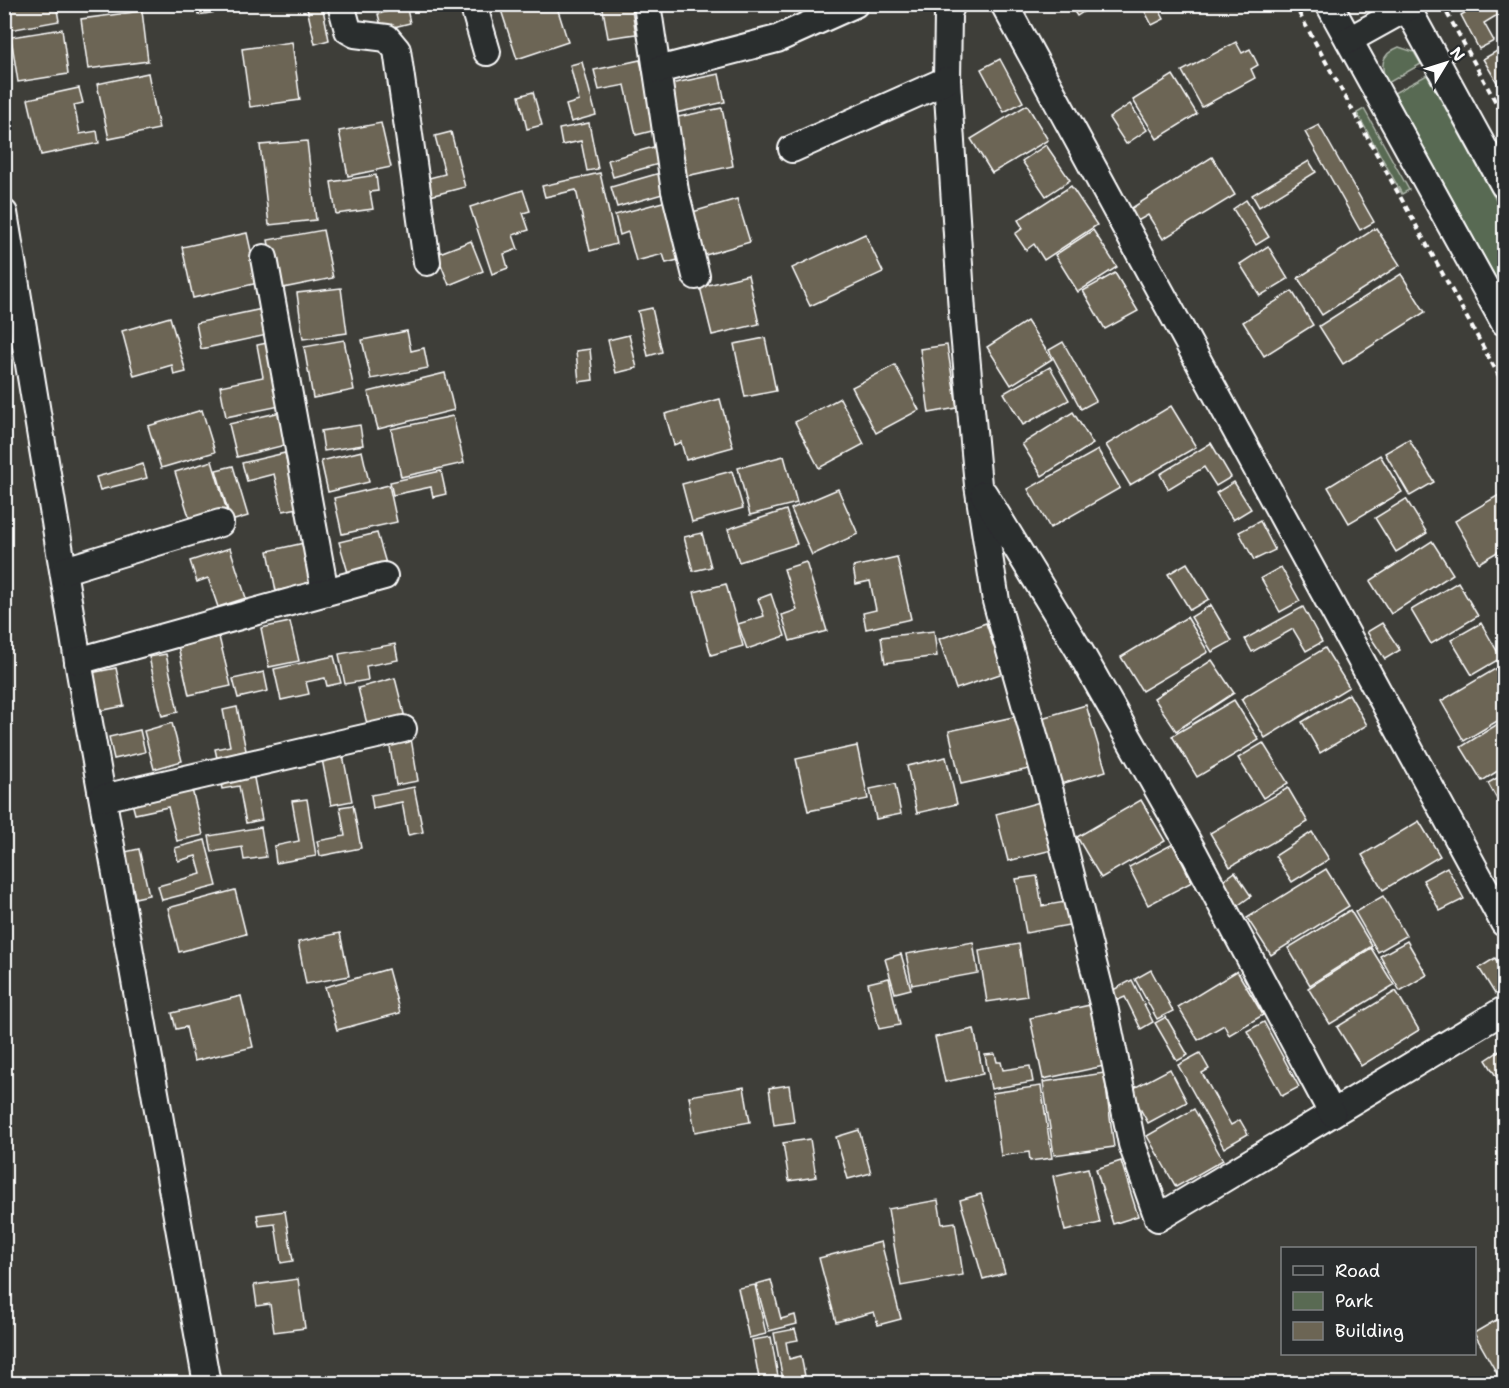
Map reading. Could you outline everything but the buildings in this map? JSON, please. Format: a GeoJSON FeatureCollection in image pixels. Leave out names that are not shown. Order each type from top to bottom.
{"type":"FeatureCollection","features":[{"type":"Feature","properties":{"kind":"street"},"geometry":{"type":"LineString","coordinates":[[341,4],[348,30],[355,34],[387,39],[397,50],[427,262]]}},
{"type":"Feature","properties":{"kind":"street"},"geometry":{"type":"LineString","coordinates":[[473,4],[487,52]]}},
{"type":"Feature","properties":{"kind":"street"},"geometry":{"type":"LineString","coordinates":[[647,4],[675,191],[696,276]]}},
{"type":"Feature","properties":{"kind":"street"},"geometry":{"type":"LineString","coordinates":[[658,70],[777,39],[855,4]]}},
{"type":"Feature","properties":{"kind":"street"},"geometry":{"type":"LineString","coordinates":[[952,4],[948,14],[947,80],[962,311],[978,484],[996,601],[1050,792],[1105,1011],[1132,1144],[1158,1218],[1504,1010]]}},
{"type":"Feature","properties":{"kind":"street"},"geometry":{"type":"LineString","coordinates":[[1004,4],[1504,923]]}},
{"type":"Feature","properties":{"kind":"street"},"geometry":{"type":"LineString","coordinates":[[1329,4],[1504,322]]}},
{"type":"Feature","properties":{"kind":"street"},"geometry":{"type":"LineString","coordinates":[[1349,40],[1408,6],[1504,185]]}},
{"type":"Feature","properties":{"kind":"street"},"geometry":{"type":"LineString","coordinates":[[792,148],[947,80]]}},
{"type":"Feature","properties":{"kind":"street"},"geometry":{"type":"LineString","coordinates":[[4,213],[65,570],[78,661],[207,1383]]}},
{"type":"Feature","properties":{"kind":"street"},"geometry":{"type":"LineString","coordinates":[[264,258],[325,592]]}},
{"type":"Feature","properties":{"kind":"street"},"geometry":{"type":"LineString","coordinates":[[978,484],[1079,650],[1195,855],[1332,1113]]}},
{"type":"Feature","properties":{"kind":"street"},"geometry":{"type":"LineString","coordinates":[[65,570],[220,523]]}},
{"type":"Feature","properties":{"kind":"street"},"geometry":{"type":"LineString","coordinates":[[78,661],[384,576]]}},
{"type":"Feature","properties":{"kind":"street"},"geometry":{"type":"LineString","coordinates":[[103,798],[403,729]]}},
{"type":"Feature","properties":{"kind":"path"},"geometry":{"type":"LineString","coordinates":[[1294,4],[1504,385]]}},
{"type":"Feature","properties":{"kind":"path"},"geometry":{"type":"LineString","coordinates":[[1442,4],[1504,117]]}},
{"type":"Feature","properties":{"kind":"green space"},"geometry":{"type":"Polygon","coordinates":[[[1399,47],[1414,52],[1421,64],[1388,83],[1383,72],[1383,62],[1388,53],[1399,47]]]}},
{"type":"Feature","properties":{"kind":"green space"},"geometry":{"type":"Polygon","coordinates":[[[1427,75],[1504,215],[1504,293],[1394,93],[1427,75]]]}},
{"type":"Feature","properties":{"kind":"green space"},"geometry":{"type":"Polygon","coordinates":[[[1364,109],[1409,190],[1402,194],[1357,113],[1364,109]]]}}]}
